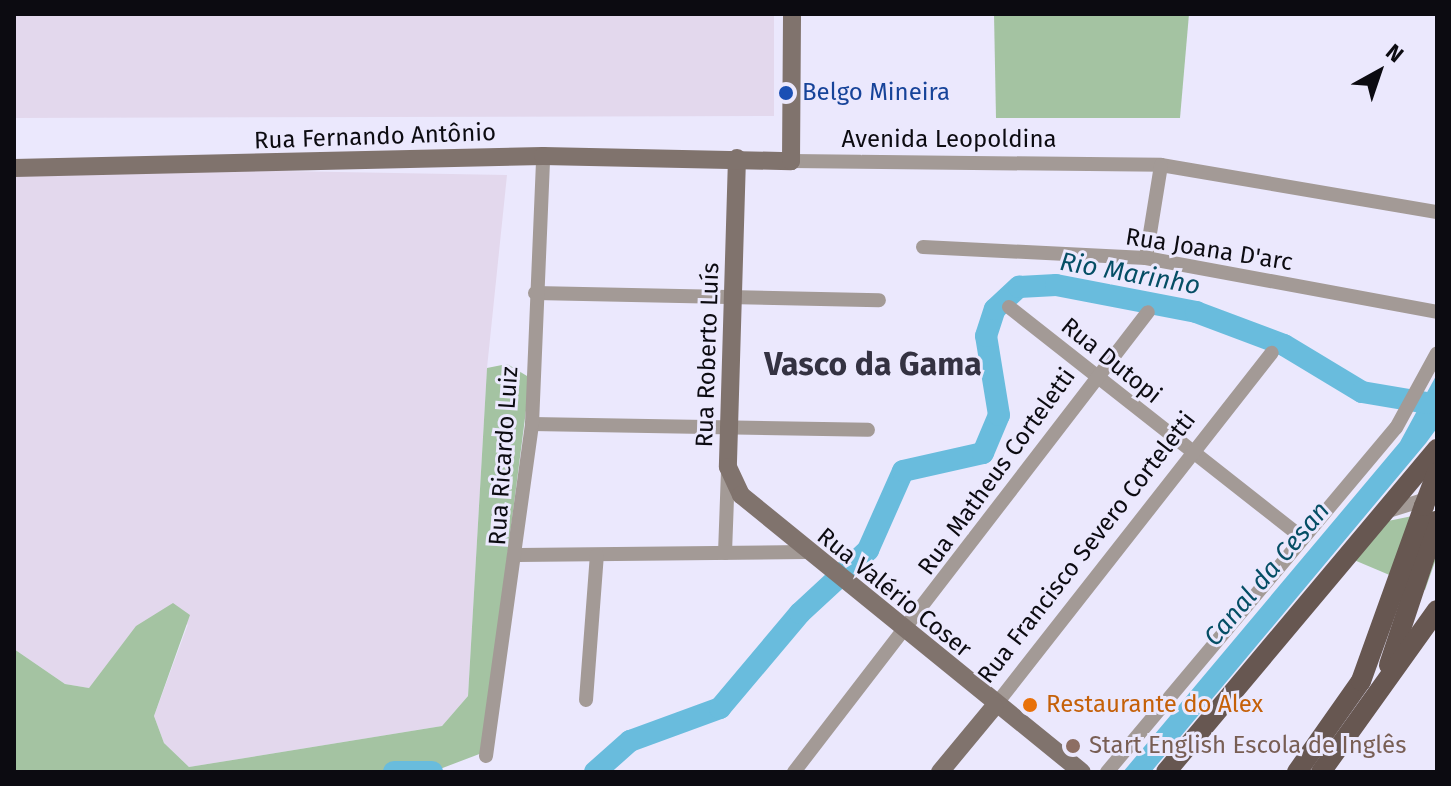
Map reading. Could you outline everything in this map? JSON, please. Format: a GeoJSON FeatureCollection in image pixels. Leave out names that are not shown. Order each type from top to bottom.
{"type":"FeatureCollection","features":[{"type":"Feature","properties":{"kind":"main road"},"geometry":{"type":"LineString","coordinates":[[1166,772],[1437,449]]}},
{"type":"Feature","properties":{"kind":"main road"},"geometry":{"type":"LineString","coordinates":[[1403,596],[1437,472]]}},
{"type":"Feature","properties":{"kind":"main road"},"geometry":{"type":"LineString","coordinates":[[1321,772],[1362,699],[1437,521]]}},
{"type":"Feature","properties":{"kind":"main road"},"geometry":{"type":"LineString","coordinates":[[1297,772],[1437,610]]}},
{"type":"Feature","properties":{"kind":"street"},"geometry":{"type":"LineString","coordinates":[[791,161],[792,14]]}},
{"type":"Feature","properties":{"kind":"street","name":"Rua Fernando Antônio"},"geometry":{"type":"LineString","coordinates":[[14,168],[543,156],[737,158]]}},
{"type":"Feature","properties":{"kind":"street","name":"Rua Ricardo Luiz"},"geometry":{"type":"LineString","coordinates":[[486,756],[518,555],[532,424],[543,156]]}},
{"type":"Feature","properties":{"kind":"street","name":"Avenida Leopoldina"},"geometry":{"type":"LineString","coordinates":[[737,158],[1161,165],[1437,212]]}},
{"type":"Feature","properties":{"kind":"street","name":"Rua Roberto Luís"},"geometry":{"type":"LineString","coordinates":[[725,553],[737,158]]}},
{"type":"Feature","properties":{"kind":"street"},"geometry":{"type":"LineString","coordinates":[[1146,258],[1161,165]]}},
{"type":"Feature","properties":{"kind":"street","name":"Rua Joana D'arc"},"geometry":{"type":"LineString","coordinates":[[923,247],[1146,258],[1437,312]]}},
{"type":"Feature","properties":{"kind":"street"},"geometry":{"type":"LineString","coordinates":[[535,293],[735,300],[879,300]]}},
{"type":"Feature","properties":{"kind":"street","name":"Rua Dutopi"},"geometry":{"type":"LineString","coordinates":[[1009,307],[1301,537]]}},
{"type":"Feature","properties":{"kind":"street","name":"Rua Matheus Corteletti"},"geometry":{"type":"LineString","coordinates":[[794,772],[905,633],[1094,376],[1148,312]]}},
{"type":"Feature","properties":{"kind":"street","name":"Rua Francisco Severo Corteletti"},"geometry":{"type":"LineString","coordinates":[[940,772],[994,707],[1188,451],[1272,353]]}},
{"type":"Feature","properties":{"kind":"street"},"geometry":{"type":"LineString","coordinates":[[1107,772],[1409,404],[1415,386],[1437,353]]}},
{"type":"Feature","properties":{"kind":"street"},"geometry":{"type":"LineString","coordinates":[[532,424],[868,430]]}},
{"type":"Feature","properties":{"kind":"street","name":"Rua Valério Coser"},"geometry":{"type":"LineString","coordinates":[[728,467],[750,506],[994,707],[1082,772]]}},
{"type":"Feature","properties":{"kind":"street"},"geometry":{"type":"LineString","coordinates":[[1385,512],[1437,494]]}},
{"type":"Feature","properties":{"kind":"street"},"geometry":{"type":"LineString","coordinates":[[518,555],[805,552]]}},
{"type":"Feature","properties":{"kind":"street"},"geometry":{"type":"LineString","coordinates":[[586,700],[597,555]]}},
{"type":"Feature","properties":{"kind":"shaded area"},"geometry":{"type":"Polygon","coordinates":[[[14,14],[774,14],[774,116],[14,118],[14,14]]]}},
{"type":"Feature","properties":{"kind":"shaded area"},"geometry":{"type":"Polygon","coordinates":[[[14,166],[507,175],[487,368],[468,696],[442,726],[189,767],[164,743],[154,716],[188,624],[89,688],[65,684],[14,649],[14,166]]]}},
{"type":"Feature","properties":{"kind":"green space"},"geometry":{"type":"Polygon","coordinates":[[[994,14],[1189,14],[1180,118],[996,118],[994,14]]]}},
{"type":"Feature","properties":{"kind":"green space"},"geometry":{"type":"Polygon","coordinates":[[[507,364],[527,376],[529,387],[482,753],[432,772],[14,772],[14,649],[65,684],[89,688],[136,626],[173,603],[190,615],[154,716],[164,743],[189,767],[442,726],[468,696],[487,368],[507,364]]]}},
{"type":"Feature","properties":{"kind":"green space"},"geometry":{"type":"Polygon","coordinates":[[[1437,511],[1437,556],[1425,590],[1354,560],[1388,521],[1437,511]]]}},
{"type":"Feature","properties":{"kind":"water"},"geometry":{"type":"Polygon","coordinates":[[[1437,374],[1437,428],[1426,443],[1151,772],[1123,772],[1400,442],[1437,374]]]}},
{"type":"Feature","properties":{"kind":"waterway","name":"Rio Marinho"},"geometry":{"type":"LineString","coordinates":[[595,772],[630,741],[720,708],[800,613],[868,550],[903,471],[983,453],[999,415],[986,336],[995,309],[1019,287],[1056,285],[1196,312],[1284,345],[1362,392],[1427,403]]}},
{"type":"Feature","properties":{"kind":"waterway","name":"Rio Marinho"},"geometry":{"type":"LineString","coordinates":[[394,772],[432,772]]}},
{"type":"Feature","properties":{"kind":"place","name":"Belgo Mineira"},"geometry":{"type":"Point","coordinates":[786,93]}},
{"type":"Feature","properties":{"kind":"place","name":"Restaurante do Alex"},"geometry":{"type":"Point","coordinates":[1030,705]}},
{"type":"Feature","properties":{"kind":"place","name":"Start English Escola de Inglês"},"geometry":{"type":"Point","coordinates":[1073,746]}},
{"type":"Feature","properties":{"kind":"district","name":"Vasco da Gama"},"geometry":{"type":"Point","coordinates":[873,364]}},
{"type":"Feature","properties":{"kind":"water label","name":"Canal da Cesan"},"geometry":{"type":"Point","coordinates":[1267,574]}}]}
